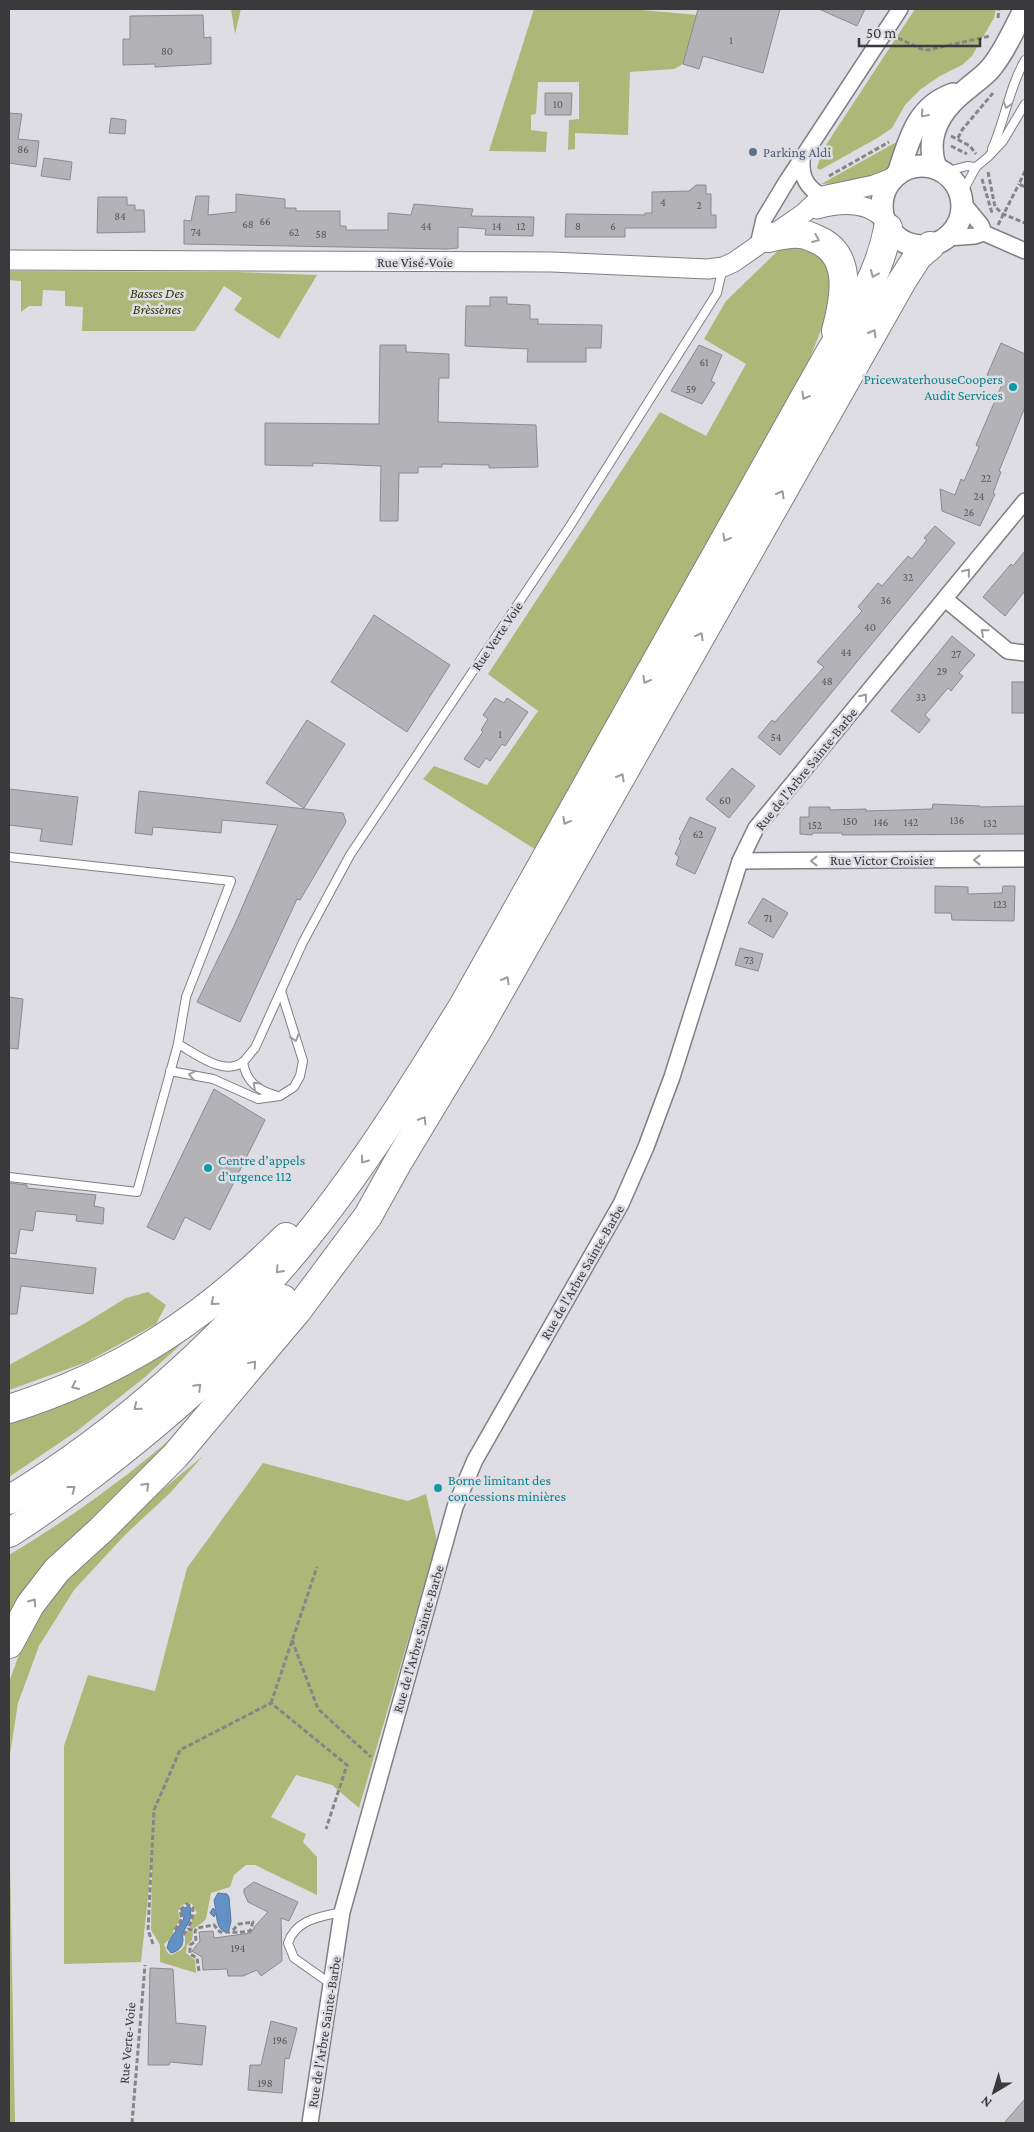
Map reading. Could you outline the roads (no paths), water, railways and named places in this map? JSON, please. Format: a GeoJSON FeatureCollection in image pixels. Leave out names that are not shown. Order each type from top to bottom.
{"type":"FeatureCollection","features":[{"type":"Feature","properties":{"kind":"highway"},"geometry":{"type":"LineString","coordinates":[[9,1500],[95,1441],[170,1380],[211,1342],[264,1286],[332,1205],[406,1098],[463,1006],[829,354],[863,299],[882,254],[886,223]]}},
{"type":"Feature","properties":{"kind":"highway"},"geometry":{"type":"LineString","coordinates":[[763,241],[799,234],[811,237],[828,246],[838,258],[843,273],[843,292],[840,315],[829,354]]}},
{"type":"Feature","properties":{"kind":"highway"},"geometry":{"type":"LineString","coordinates":[[9,1644],[30,1605],[57,1570],[101,1530],[175,1456],[297,1311],[368,1216],[398,1162],[477,1031],[902,281],[918,256],[939,242]]}},
{"type":"Feature","properties":{"kind":"highway"},"geometry":{"type":"LineString","coordinates":[[9,1533],[33,1518],[111,1460],[187,1398],[262,1324],[398,1162]]}},
{"type":"Feature","properties":{"kind":"highway"},"geometry":{"type":"LineString","coordinates":[[9,1409],[66,1390],[159,1342],[203,1311],[242,1279],[297,1227],[332,1205]]}},
{"type":"Feature","properties":{"kind":"main road"},"geometry":{"type":"LineString","coordinates":[[965,90],[944,97],[919,119],[910,136],[896,176],[885,190],[883,197],[886,223],[896,237],[906,243],[917,246],[939,242],[959,223],[962,199],[957,186],[940,170],[931,151],[933,131],[943,114],[965,90],[984,76],[992,67],[1025,9]]}},
{"type":"Feature","properties":{"kind":"main road"},"geometry":{"type":"LineString","coordinates":[[896,176],[917,166],[940,170]]}},
{"type":"Feature","properties":{"kind":"street"},"geometry":{"type":"LineString","coordinates":[[763,241],[764,219],[900,9]]}},
{"type":"Feature","properties":{"kind":"street"},"geometry":{"type":"LineString","coordinates":[[802,161],[804,180],[814,192],[823,187],[874,185],[896,176]]}},
{"type":"Feature","properties":{"kind":"street","name":"Rue Visé-Voie"},"geometry":{"type":"LineString","coordinates":[[804,213],[823,187]]}},
{"type":"Feature","properties":{"kind":"street"},"geometry":{"type":"LineString","coordinates":[[962,199],[988,235]]}},
{"type":"Feature","properties":{"kind":"street","name":"Rue Visé-Voie"},"geometry":{"type":"LineString","coordinates":[[9,260],[552,262],[698,269],[723,267],[734,262],[804,213],[833,205],[855,206],[874,211],[886,223]]}},
{"type":"Feature","properties":{"kind":"street"},"geometry":{"type":"LineString","coordinates":[[939,242],[988,235],[1025,251]]}},
{"type":"Feature","properties":{"kind":"street","name":"Rue de l'Arbre Sainte-Barbe"},"geometry":{"type":"LineString","coordinates":[[310,2123],[342,1912],[455,1507],[475,1460],[621,1204],[646,1147],[672,1076],[740,861],[756,828],[1025,501]]}},
{"type":"Feature","properties":{"kind":"street"},"geometry":{"type":"LineString","coordinates":[[945,599],[1008,651],[1025,653]]}},
{"type":"Feature","properties":{"kind":"street","name":"Rue Victor Croisier"},"geometry":{"type":"LineString","coordinates":[[740,861],[1025,859]]}},
{"type":"Feature","properties":{"kind":"lane"},"geometry":{"type":"LineString","coordinates":[[988,157],[1002,122],[1014,82],[1025,60]]}},
{"type":"Feature","properties":{"kind":"lane"},"geometry":{"type":"LineString","coordinates":[[962,199],[976,167],[1003,141],[1025,104]]}},
{"type":"Feature","properties":{"kind":"lane"},"geometry":{"type":"LineString","coordinates":[[940,170],[967,166],[976,167]]}},
{"type":"Feature","properties":{"kind":"lane","name":"Rue Verte Voie"},"geometry":{"type":"LineString","coordinates":[[243,1062],[255,1048],[303,942],[350,855],[575,518],[717,293],[723,267]]}},
{"type":"Feature","properties":{"kind":"lane"},"geometry":{"type":"LineString","coordinates":[[9,857],[231,880],[186,997],[178,1044],[137,1192],[9,1177]]}},
{"type":"Feature","properties":{"kind":"lane"},"geometry":{"type":"LineString","coordinates":[[170,1071],[213,1079],[258,1099],[280,1096],[294,1087],[300,1076],[303,1061],[281,991]]}},
{"type":"Feature","properties":{"kind":"lane"},"geometry":{"type":"LineString","coordinates":[[178,1044],[215,1065],[232,1066],[243,1062],[245,1073],[252,1083],[262,1092],[280,1096]]}},
{"type":"Feature","properties":{"kind":"lane"},"geometry":{"type":"LineString","coordinates":[[331,1984],[294,1958],[288,1943],[291,1934],[304,1922],[342,1912]]}},
{"type":"Feature","properties":{"kind":"water"},"geometry":{"type":"Polygon","coordinates":[[[218,1893],[227,1894],[229,1897],[231,1921],[229,1930],[225,1932],[219,1927],[216,1913],[214,1917],[210,1913],[213,1908],[216,1911],[214,1900],[218,1893]]]}},
{"type":"Feature","properties":{"kind":"water"},"geometry":{"type":"Polygon","coordinates":[[[189,1906],[191,1908],[190,1920],[182,1934],[182,1943],[180,1948],[171,1953],[167,1948],[169,1941],[183,1920],[182,1909],[189,1906]]]}},
{"type":"Feature","properties":{"kind":"place","name":"Parking Aldi"},"geometry":{"type":"Point","coordinates":[753,152]}},
{"type":"Feature","properties":{"kind":"place","name":"PricewaterhouseCoopers Audit Services"},"geometry":{"type":"Point","coordinates":[1013,387]}},
{"type":"Feature","properties":{"kind":"place","name":"Centre d’appels d’urgence 112"},"geometry":{"type":"Point","coordinates":[208,1168]}},
{"type":"Feature","properties":{"kind":"place","name":"Borne limitant des concessions minières"},"geometry":{"type":"Point","coordinates":[438,1488]}},
{"type":"Feature","properties":{"kind":"park label","name":"Basses Des Brèssènes"},"geometry":{"type":"Point","coordinates":[157,302]}}]}
